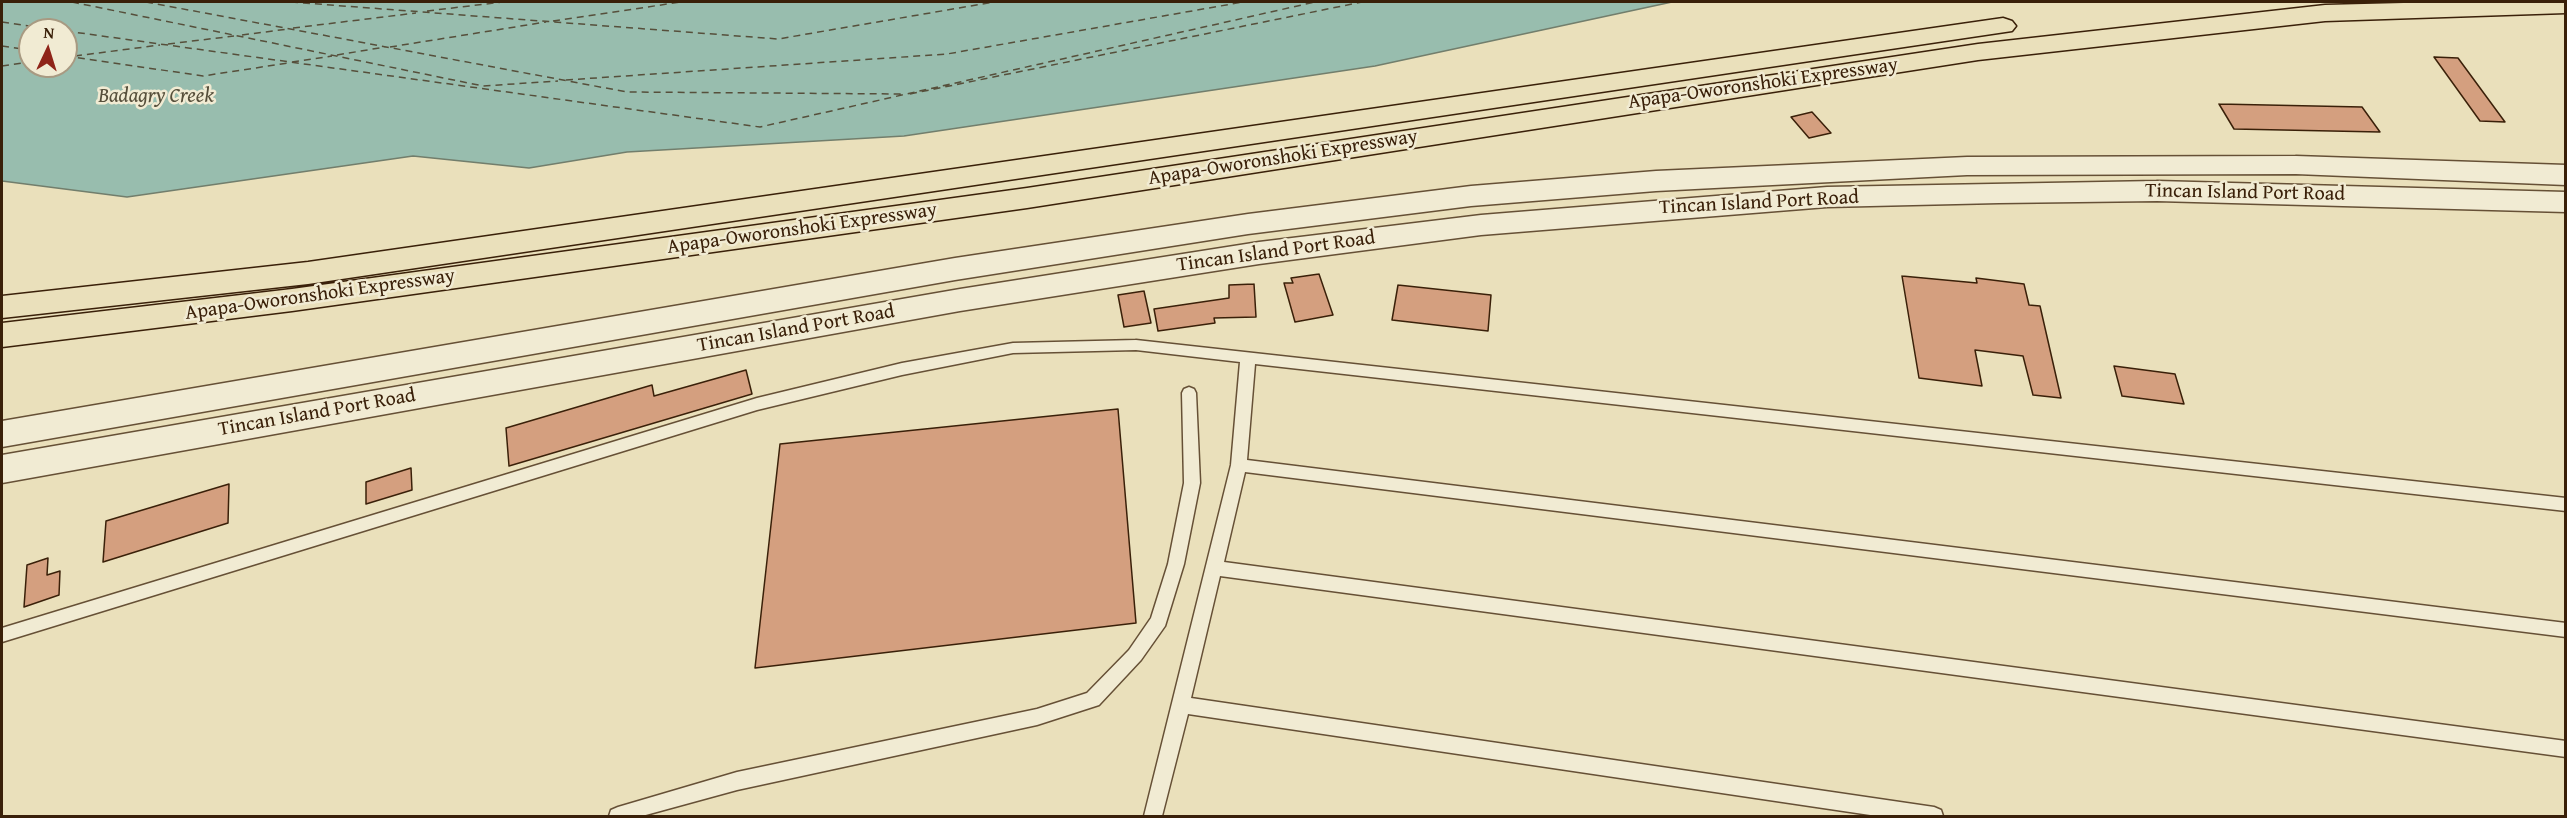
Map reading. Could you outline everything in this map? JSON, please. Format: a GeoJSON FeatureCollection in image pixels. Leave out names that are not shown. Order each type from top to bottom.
{"type":"FeatureCollection","features":[{"type":"Feature","properties":{"kind":"highway","name":"Apapa-Oworonshoki Expressway"},"geometry":{"type":"LineString","coordinates":[[2,307],[308,273],[1943,33],[2231,2]]}},
{"type":"Feature","properties":{"kind":"highway","name":"Apapa-Oworonshoki Expressway"},"geometry":{"type":"LineString","coordinates":[[2,335],[292,300],[1028,198],[1978,52],[2325,14],[2565,5]]}},
{"type":"Feature","properties":{"kind":"street","name":"Tincan Island Port Road"},"geometry":{"type":"LineString","coordinates":[[2,434],[955,269],[1248,224],[1472,196],[1656,180],[1967,166],[2296,165],[2565,175]]}},
{"type":"Feature","properties":{"kind":"street","name":"Tincan Island Port Road"},"geometry":{"type":"LineString","coordinates":[[2,469],[960,300],[1259,253],[1481,225],[1667,208],[1827,197],[1999,193],[2169,191],[2405,195],[2565,202]]}},
{"type":"Feature","properties":{"kind":"lane"},"geometry":{"type":"LineString","coordinates":[[2,634],[758,404],[902,369],[1013,348],[1136,345],[2565,505]]}},
{"type":"Feature","properties":{"kind":"lane"},"geometry":{"type":"LineString","coordinates":[[1153,816],[1239,465],[1248,359]]}},
{"type":"Feature","properties":{"kind":"lane"},"geometry":{"type":"LineString","coordinates":[[618,816],[737,781],[1036,717],[1093,699],[1135,655],[1159,621],[1165,602],[1176,564],[1192,483],[1189,393]]}},
{"type":"Feature","properties":{"kind":"lane"},"geometry":{"type":"LineString","coordinates":[[1239,465],[2565,630]]}},
{"type":"Feature","properties":{"kind":"lane"},"geometry":{"type":"LineString","coordinates":[[1215,568],[2565,748]]}},
{"type":"Feature","properties":{"kind":"lane"},"geometry":{"type":"LineString","coordinates":[[1181,705],[1934,816]]}},
{"type":"Feature","properties":{"kind":"water","name":"Badagry Creek"},"geometry":{"type":"Polygon","coordinates":[[[2,2],[1672,2],[1375,66],[904,136],[627,152],[529,168],[413,156],[127,197],[2,181],[2,2]]]}},
{"type":"Feature","properties":{"kind":"building"},"geometry":{"type":"Polygon","coordinates":[[[2434,57],[2458,58],[2505,122],[2480,121],[2434,57]]]}},
{"type":"Feature","properties":{"kind":"building"},"geometry":{"type":"Polygon","coordinates":[[[2219,104],[2362,107],[2380,132],[2234,129],[2219,104]]]}},
{"type":"Feature","properties":{"kind":"building"},"geometry":{"type":"Polygon","coordinates":[[[1812,112],[1831,133],[1809,138],[1791,117],[1812,112]]]}},
{"type":"Feature","properties":{"kind":"building"},"geometry":{"type":"Polygon","coordinates":[[[1319,274],[1333,315],[1295,322],[1284,283],[1293,283],[1291,278],[1319,274]]]}},
{"type":"Feature","properties":{"kind":"building"},"geometry":{"type":"Polygon","coordinates":[[[1902,276],[1977,283],[1976,278],[2024,284],[2029,305],[2040,306],[2061,398],[2033,395],[2023,356],[1975,350],[1982,386],[1919,378],[1902,276]]]}},
{"type":"Feature","properties":{"kind":"building"},"geometry":{"type":"Polygon","coordinates":[[[1254,284],[1256,317],[1214,318],[1215,323],[1158,331],[1154,309],[1229,298],[1229,285],[1254,284]]]}},
{"type":"Feature","properties":{"kind":"building"},"geometry":{"type":"Polygon","coordinates":[[[1398,285],[1491,295],[1488,331],[1392,320],[1398,285]]]}},
{"type":"Feature","properties":{"kind":"building"},"geometry":{"type":"Polygon","coordinates":[[[1144,291],[1151,323],[1124,327],[1118,295],[1144,291]]]}},
{"type":"Feature","properties":{"kind":"building"},"geometry":{"type":"Polygon","coordinates":[[[2114,366],[2175,374],[2184,404],[2122,396],[2114,366]]]}},
{"type":"Feature","properties":{"kind":"building"},"geometry":{"type":"Polygon","coordinates":[[[746,370],[752,394],[509,466],[506,428],[652,385],[654,396],[746,370]]]}},
{"type":"Feature","properties":{"kind":"building"},"geometry":{"type":"Polygon","coordinates":[[[1118,409],[1136,623],[755,668],[780,444],[1118,409]]]}},
{"type":"Feature","properties":{"kind":"building"},"geometry":{"type":"Polygon","coordinates":[[[411,468],[412,490],[366,504],[366,482],[411,468]]]}},
{"type":"Feature","properties":{"kind":"building"},"geometry":{"type":"Polygon","coordinates":[[[229,484],[228,523],[103,562],[106,521],[229,484]]]}},
{"type":"Feature","properties":{"kind":"building"},"geometry":{"type":"Polygon","coordinates":[[[48,558],[47,575],[60,571],[59,595],[24,607],[27,565],[48,558]]]}},
{"type":"Feature","properties":{"kind":"ferry route"},"geometry":{"type":"LineString","coordinates":[[72,2],[483,86],[558,81]]}},
{"type":"Feature","properties":{"kind":"ferry route"},"geometry":{"type":"LineString","coordinates":[[146,2],[627,92],[902,94]]}},
{"type":"Feature","properties":{"kind":"ferry route"},"geometry":{"type":"LineString","coordinates":[[291,2],[778,39],[994,2]]}},
{"type":"Feature","properties":{"kind":"ferry route"},"geometry":{"type":"LineString","coordinates":[[427,11],[503,2]]}},
{"type":"Feature","properties":{"kind":"ferry route"},"geometry":{"type":"LineString","coordinates":[[553,21],[681,2]]}},
{"type":"Feature","properties":{"kind":"ferry route"},"geometry":{"type":"LineString","coordinates":[[566,80],[947,54],[1243,2]]}},
{"type":"Feature","properties":{"kind":"ferry route"},"geometry":{"type":"LineString","coordinates":[[78,33],[760,127],[1315,2]]}},
{"type":"Feature","properties":{"kind":"ferry route"},"geometry":{"type":"LineString","coordinates":[[910,94],[1362,2]]}},
{"type":"Feature","properties":{"kind":"ferry route"},"geometry":{"type":"LineString","coordinates":[[293,28],[416,13]]}},
{"type":"Feature","properties":{"kind":"ferry route"},"geometry":{"type":"LineString","coordinates":[[2,22],[18,24]]}},
{"type":"Feature","properties":{"kind":"ferry route"},"geometry":{"type":"LineString","coordinates":[[390,47],[546,22]]}},
{"type":"Feature","properties":{"kind":"ferry route"},"geometry":{"type":"LineString","coordinates":[[242,35],[288,29]]}},
{"type":"Feature","properties":{"kind":"ferry route"},"geometry":{"type":"LineString","coordinates":[[168,44],[234,36]]}},
{"type":"Feature","properties":{"kind":"ferry route"},"geometry":{"type":"LineString","coordinates":[[78,56],[160,45]]}},
{"type":"Feature","properties":{"kind":"ferry route"},"geometry":{"type":"LineString","coordinates":[[2,46],[18,48]]}},
{"type":"Feature","properties":{"kind":"ferry route"},"geometry":{"type":"LineString","coordinates":[[337,55],[385,47]]}},
{"type":"Feature","properties":{"kind":"ferry route"},"geometry":{"type":"LineString","coordinates":[[292,62],[332,56]]}},
{"type":"Feature","properties":{"kind":"ferry route"},"geometry":{"type":"LineString","coordinates":[[78,58],[203,76],[288,63]]}},
{"type":"Feature","properties":{"kind":"ferry route"},"geometry":{"type":"LineString","coordinates":[[2,66],[18,64]]}}]}
